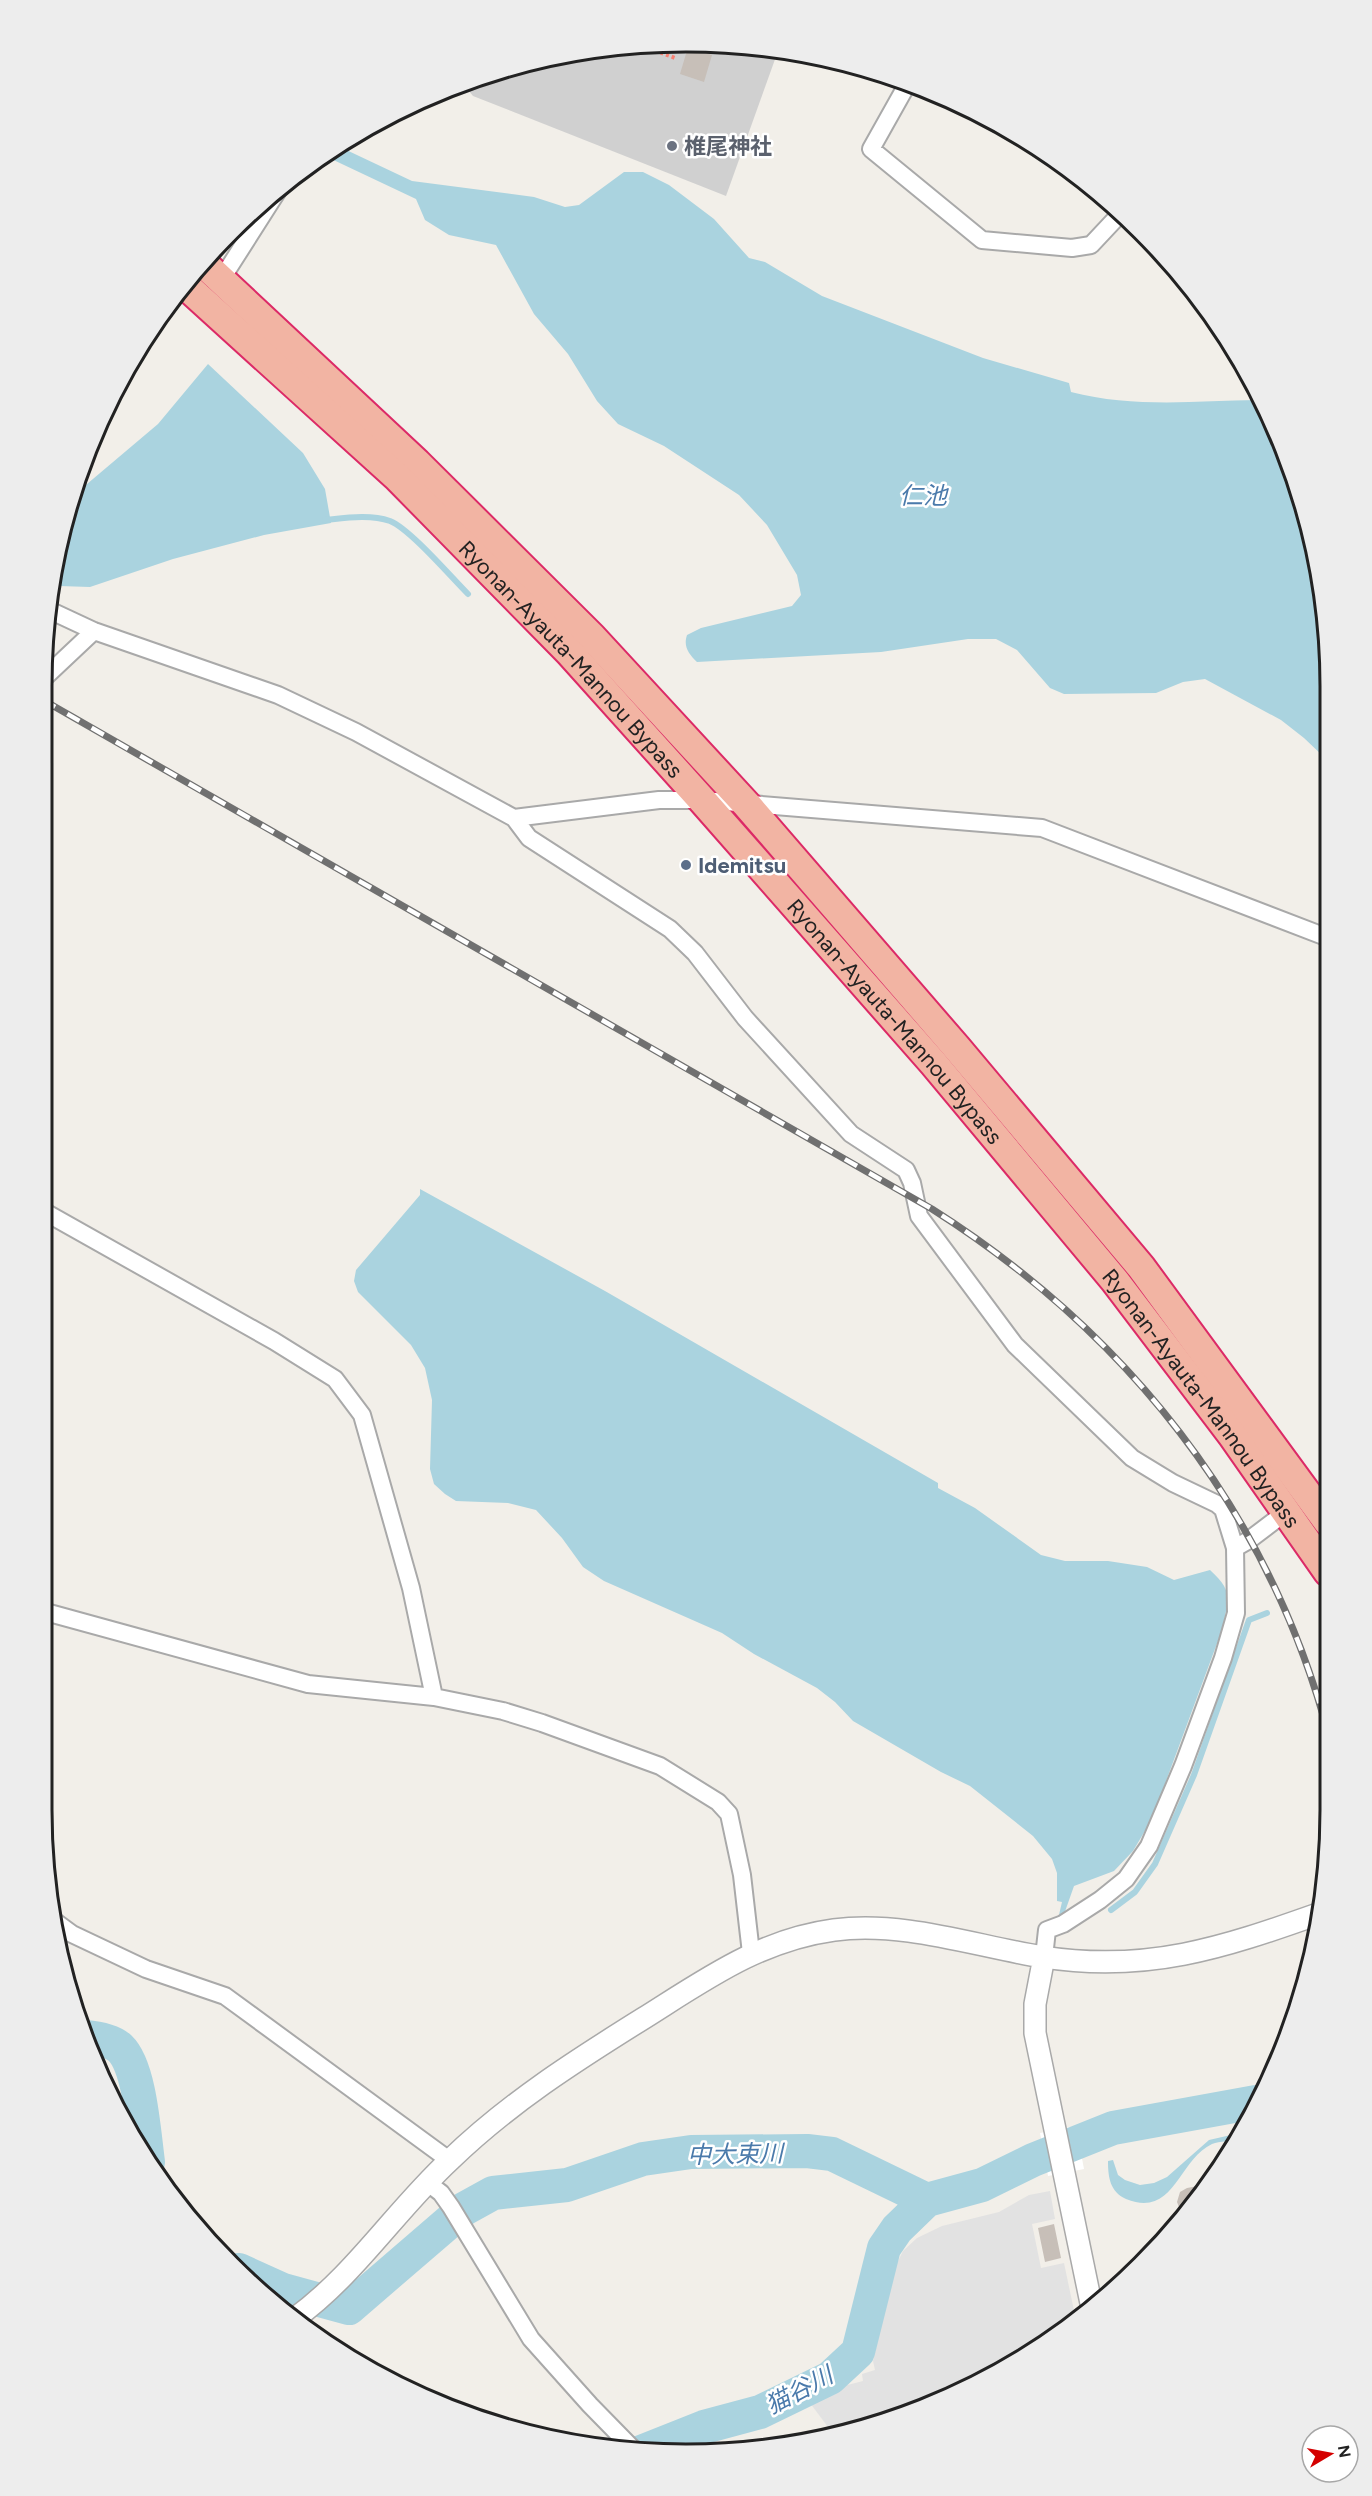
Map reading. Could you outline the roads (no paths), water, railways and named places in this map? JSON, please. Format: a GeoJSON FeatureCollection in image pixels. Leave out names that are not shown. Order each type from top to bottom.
{"type":"FeatureCollection","features":[{"type":"Feature","properties":{"kind":"highway","name":"Ryonan-Ayauta-Mannou Bypass"},"geometry":{"type":"LineString","coordinates":[[211,271],[417,463],[567,612],[747,805],[957,1048],[1141,1267],[1320,1511]]}},
{"type":"Feature","properties":{"kind":"highway","name":"Ryonan-Ayauta-Mannou Bypass"},"geometry":{"type":"LineString","coordinates":[[191,290],[398,478],[569,652],[702,800],[934,1064],[1115,1281],[1232,1435],[1320,1561]]}},
{"type":"Feature","properties":{"kind":"street"},"geometry":{"type":"LineString","coordinates":[[903,91],[871,149],[981,240],[1072,248],[1091,245],[1115,220]]}},
{"type":"Feature","properties":{"kind":"street"},"geometry":{"type":"LineString","coordinates":[[211,271],[240,236]]}},
{"type":"Feature","properties":{"kind":"street"},"geometry":{"type":"LineString","coordinates":[[57,614],[94,631],[278,695],[356,732],[514,818],[529,838],[670,929],[695,952],[745,1018],[851,1134],[906,1170],[912,1183],[919,1216],[1015,1345],[1132,1458],[1223,1509],[1235,1548],[1236,1613],[1223,1658],[1149,1846],[1126,1879],[1100,1900],[1063,1924],[1047,1930],[1035,2004],[1035,2033],[1057,2130],[1090,2298]]}},
{"type":"Feature","properties":{"kind":"street"},"geometry":{"type":"LineString","coordinates":[[53,670],[94,631]]}},
{"type":"Feature","properties":{"kind":"street"},"geometry":{"type":"LineString","coordinates":[[514,818],[659,800],[702,800],[1042,828],[1320,936]]}},
{"type":"Feature","properties":{"kind":"street"},"geometry":{"type":"LineString","coordinates":[[52,1215],[274,1341],[336,1379],[362,1415],[411,1588],[434,1697]]}},
{"type":"Feature","properties":{"kind":"street"},"geometry":{"type":"LineString","coordinates":[[1235,1548],[1286,1512]]}},
{"type":"Feature","properties":{"kind":"street"},"geometry":{"type":"LineString","coordinates":[[52,1614],[308,1684],[434,1697],[503,1711],[660,1766],[718,1802],[729,1814],[742,1875],[751,1953]]}},
{"type":"Feature","properties":{"kind":"street"},"geometry":{"type":"LineString","coordinates":[[301,2314],[326,2294],[449,2160],[508,2108],[555,2074],[751,1953],[806,1935],[838,1930],[873,1929],[913,1930],[1044,1957],[1089,1961],[1128,1961],[1175,1957],[1220,1947],[1310,1917]]}},
{"type":"Feature","properties":{"kind":"street"},"geometry":{"type":"LineString","coordinates":[[64,1928],[146,1969],[225,1996],[449,2160]]}},
{"type":"Feature","properties":{"kind":"street"},"geometry":{"type":"LineString","coordinates":[[428,2183],[441,2193],[451,2207],[531,2339],[624,2440]]}},
{"type":"Feature","properties":{"kind":"water","name":"仁池"},"geometry":{"type":"Polygon","coordinates":[[[347,151],[412,181],[534,197],[565,207],[579,205],[624,172],[643,172],[669,185],[714,219],[749,258],[765,262],[822,296],[983,358],[1069,383],[1071,392],[1140,402],[1251,400],[1286,482],[1307,562],[1318,645],[1320,753],[1281,720],[1205,679],[1183,682],[1156,693],[1064,694],[1050,688],[1017,650],[996,639],[968,639],[881,652],[697,662],[688,650],[687,635],[701,628],[792,606],[801,595],[797,575],[767,525],[739,495],[664,446],[618,424],[597,401],[568,354],[534,314],[496,245],[449,235],[425,220],[416,199],[333,160],[347,151]]]}},
{"type":"Feature","properties":{"kind":"water"},"geometry":{"type":"Polygon","coordinates":[[[208,364],[303,453],[325,489],[331,523],[264,535],[173,559],[90,587],[61,586],[74,522],[85,486],[158,424],[208,364]]]}},
{"type":"Feature","properties":{"kind":"water"},"geometry":{"type":"Polygon","coordinates":[[[420,1189],[605,1291],[938,1483],[938,1488],[975,1508],[1041,1555],[1065,1561],[1108,1561],[1147,1567],[1174,1580],[1210,1570],[1223,1585],[1228,1597],[1222,1630],[1152,1819],[1133,1851],[1114,1871],[1074,1886],[1062,1920],[1058,1919],[1062,1902],[1057,1901],[1057,1873],[1052,1859],[1033,1836],[970,1786],[941,1772],[853,1721],[835,1702],[817,1688],[754,1654],[722,1633],[604,1581],[583,1567],[562,1538],[536,1510],[508,1503],[456,1501],[434,1484],[430,1469],[432,1400],[425,1368],[411,1345],[358,1292],[354,1281],[356,1270],[420,1195],[420,1189]]]}},
{"type":"Feature","properties":{"kind":"water"},"geometry":{"type":"Polygon","coordinates":[[[1230,2135],[1226,2141],[1212,2144],[1201,2152],[1165,2195],[1155,2201],[1142,2203],[1126,2199],[1113,2188],[1108,2161],[1113,2160],[1118,2175],[1125,2180],[1140,2185],[1154,2183],[1167,2177],[1209,2140],[1230,2135]]]}},
{"type":"Feature","properties":{"kind":"waterway"},"geometry":{"type":"LineString","coordinates":[[325,520],[366,517],[390,521],[419,543],[468,594]]}},
{"type":"Feature","properties":{"kind":"waterway"},"geometry":{"type":"LineString","coordinates":[[1111,1910],[1135,1892],[1155,1864],[1194,1775],[1249,1620],[1267,1613]]}},
{"type":"Feature","properties":{"kind":"waterway","name":"中大束川"},"geometry":{"type":"LineString","coordinates":[[96,2039],[112,2043],[120,2048],[127,2057],[137,2085],[145,2140]]}},
{"type":"Feature","properties":{"kind":"waterway","name":"中大束川"},"geometry":{"type":"LineString","coordinates":[[262,2281],[283,2290],[349,2308],[464,2209],[493,2193],[567,2185],[643,2159],[691,2152],[807,2151],[832,2154],[927,2200],[982,2185],[1033,2160],[1113,2128],[1247,2104]]}},
{"type":"Feature","properties":{"kind":"waterway","name":"猫谷川"},"geometry":{"type":"LineString","coordinates":[[664,2443],[704,2427],[760,2412],[830,2378],[858,2352],[884,2248],[897,2229],[927,2200]]}},
{"type":"Feature","properties":{"kind":"railway"},"geometry":{"type":"LineString","coordinates":[[52,705],[932,1209],[1002,1258],[1067,1311],[1127,1370],[1180,1433],[1227,1501],[1268,1574],[1302,1651],[1320,1708]]}},
{"type":"Feature","properties":{"kind":"place","name":"椎尾神社"},"geometry":{"type":"Point","coordinates":[672,146]}},
{"type":"Feature","properties":{"kind":"place","name":"Idemitsu"},"geometry":{"type":"Point","coordinates":[686,865]}}]}
